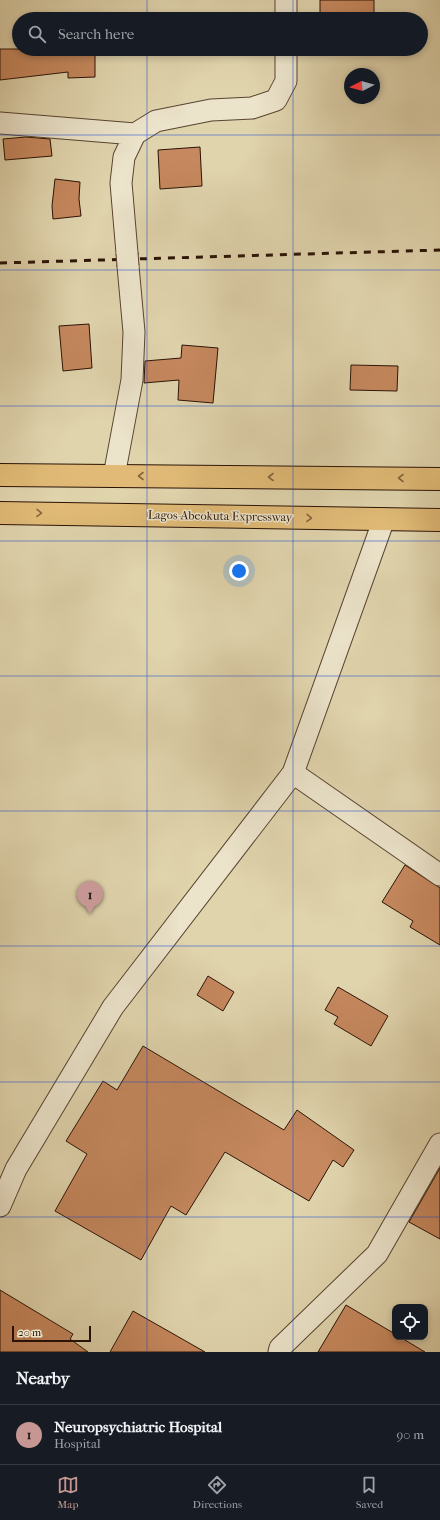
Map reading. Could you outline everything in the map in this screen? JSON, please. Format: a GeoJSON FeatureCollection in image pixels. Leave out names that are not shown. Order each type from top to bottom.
{"type":"FeatureCollection","features":[{"type":"Feature","properties":{"kind":"highway"},"geometry":{"type":"LineString","coordinates":[[0,475],[440,479]]}},
{"type":"Feature","properties":{"kind":"highway","name":"Lagos-Abeokuta Expressway"},"geometry":{"type":"LineString","coordinates":[[0,512],[440,520]]}},
{"type":"Feature","properties":{"kind":"street"},"geometry":{"type":"LineString","coordinates":[[286,0],[286,12]]}},
{"type":"Feature","properties":{"kind":"street"},"geometry":{"type":"LineString","coordinates":[[114,476],[132,380],[134,332],[121,182],[124,157],[135,134],[156,121],[211,110],[252,108],[276,100],[286,81],[286,56]]}},
{"type":"Feature","properties":{"kind":"street"},"geometry":{"type":"LineString","coordinates":[[0,123],[135,134]]}},
{"type":"Feature","properties":{"kind":"street"},"geometry":{"type":"LineString","coordinates":[[0,1206],[16,1169],[113,1007],[292,773],[384,519]]}},
{"type":"Feature","properties":{"kind":"street"},"geometry":{"type":"LineString","coordinates":[[292,773],[440,875]]}},
{"type":"Feature","properties":{"kind":"street"},"geometry":{"type":"LineString","coordinates":[[279,1352],[280,1348],[378,1254],[440,1144]]}},
{"type":"Feature","properties":{"kind":"building"},"geometry":{"type":"Polygon","coordinates":[[[320,0],[374,0],[374,12],[320,12],[320,0]]]}},
{"type":"Feature","properties":{"kind":"building"},"geometry":{"type":"Polygon","coordinates":[[[0,49],[12,49],[12,56],[95,56],[95,77],[68,78],[68,72],[0,80],[0,49]]]}},
{"type":"Feature","properties":{"kind":"building"},"geometry":{"type":"Polygon","coordinates":[[[26,137],[50,139],[52,156],[5,160],[3,139],[26,137]]]}},
{"type":"Feature","properties":{"kind":"building"},"geometry":{"type":"Polygon","coordinates":[[[200,147],[202,186],[160,189],[158,150],[200,147]]]}},
{"type":"Feature","properties":{"kind":"building"},"geometry":{"type":"Polygon","coordinates":[[[55,179],[80,182],[79,199],[81,216],[53,219],[52,206],[55,179]]]}},
{"type":"Feature","properties":{"kind":"building"},"geometry":{"type":"Polygon","coordinates":[[[89,324],[92,368],[63,371],[59,326],[89,324]]]}},
{"type":"Feature","properties":{"kind":"building"},"geometry":{"type":"Polygon","coordinates":[[[182,345],[218,348],[213,403],[178,400],[179,380],[144,383],[145,361],[181,358],[182,345]]]}},
{"type":"Feature","properties":{"kind":"building"},"geometry":{"type":"Polygon","coordinates":[[[351,365],[398,366],[397,391],[350,390],[351,365]]]}},
{"type":"Feature","properties":{"kind":"building"},"geometry":{"type":"Polygon","coordinates":[[[405,865],[440,888],[440,945],[410,927],[413,921],[382,902],[405,865]]]}},
{"type":"Feature","properties":{"kind":"building"},"geometry":{"type":"Polygon","coordinates":[[[208,976],[234,992],[223,1011],[197,995],[208,976]]]}},
{"type":"Feature","properties":{"kind":"building"},"geometry":{"type":"Polygon","coordinates":[[[338,987],[388,1016],[371,1046],[334,1024],[338,1017],[325,1010],[338,987]]]}},
{"type":"Feature","properties":{"kind":"building"},"geometry":{"type":"Polygon","coordinates":[[[143,1046],[284,1130],[297,1110],[354,1150],[343,1167],[333,1160],[309,1201],[225,1152],[186,1215],[171,1206],[141,1260],[55,1211],[87,1154],[66,1141],[103,1081],[117,1090],[143,1046]]]}},
{"type":"Feature","properties":{"kind":"building"},"geometry":{"type":"Polygon","coordinates":[[[440,1168],[440,1239],[409,1222],[440,1168]]]}},
{"type":"Feature","properties":{"kind":"building"},"geometry":{"type":"Polygon","coordinates":[[[0,1290],[73,1334],[70,1339],[88,1352],[0,1352],[0,1290]]]}},
{"type":"Feature","properties":{"kind":"building"},"geometry":{"type":"Polygon","coordinates":[[[346,1305],[392,1332],[392,1340],[405,1340],[425,1352],[318,1352],[346,1305]]]}},
{"type":"Feature","properties":{"kind":"building"},"geometry":{"type":"Polygon","coordinates":[[[133,1311],[205,1352],[110,1352],[133,1311]]]}},
{"type":"Feature","properties":{"kind":"railway"},"geometry":{"type":"LineString","coordinates":[[0,263],[440,250]]}},
{"type":"Feature","properties":{"kind":"place","name":"Neuropsychiatric Hospital"},"geometry":{"type":"Point","coordinates":[90,914]}}]}
